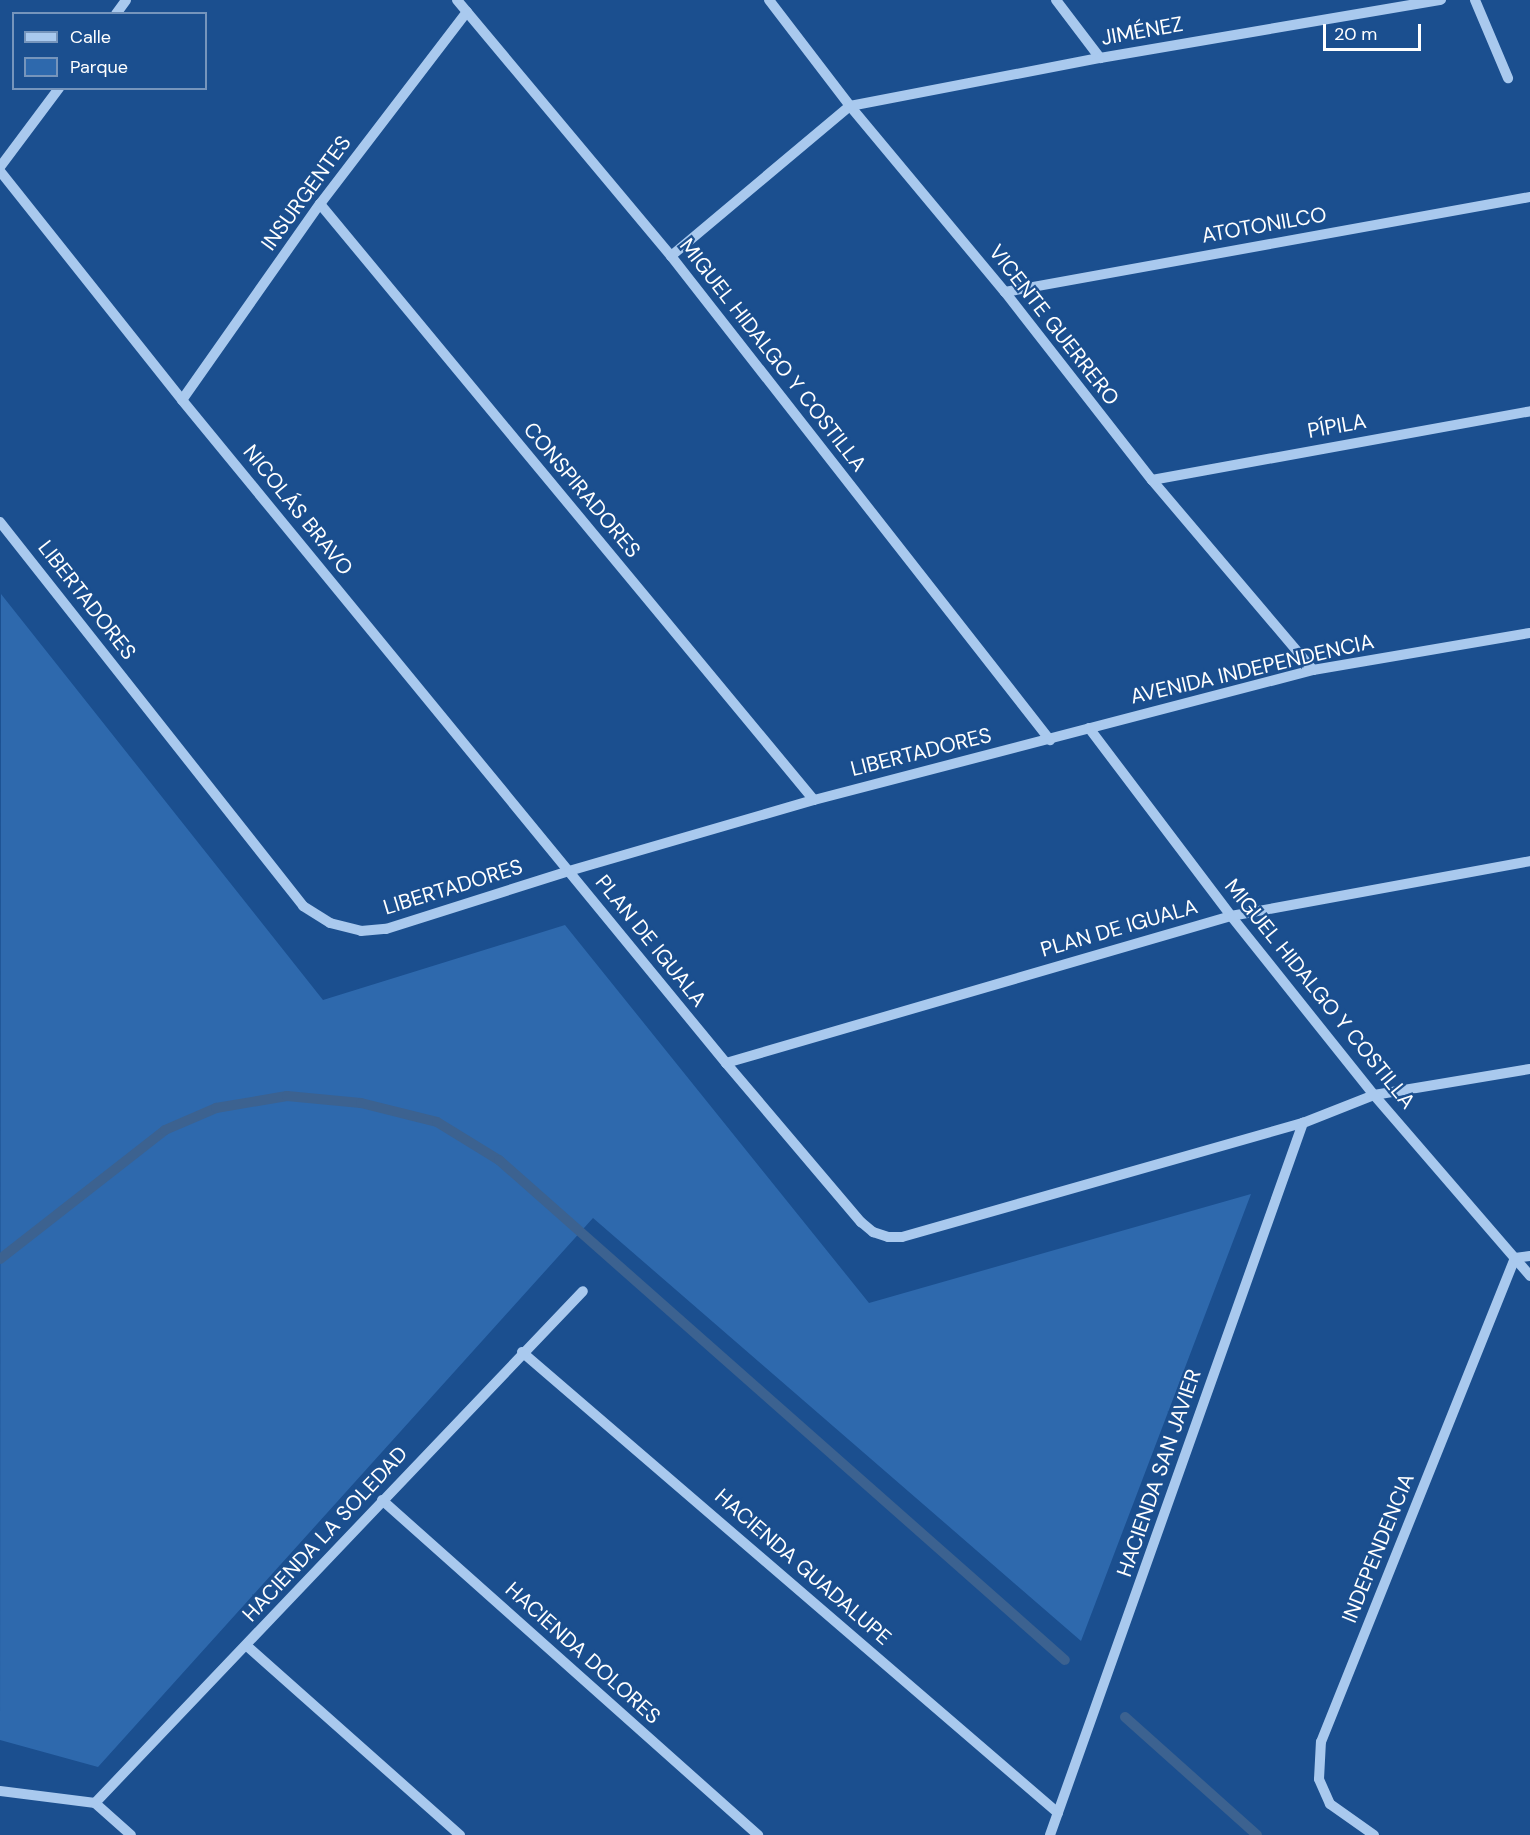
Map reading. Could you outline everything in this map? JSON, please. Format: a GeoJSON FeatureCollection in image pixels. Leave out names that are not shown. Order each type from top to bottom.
{"type":"FeatureCollection","features":[{"type":"Feature","properties":{"kind":"street","name":"MIGUEL HIDALGO Y COSTILLA"},"geometry":{"type":"LineString","coordinates":[[457,0],[671,255],[1050,740]]}},
{"type":"Feature","properties":{"kind":"street","name":"VICENTE GUERRERO"},"geometry":{"type":"LineString","coordinates":[[769,0],[850,106],[1005,292],[1152,480],[1313,670]]}},
{"type":"Feature","properties":{"kind":"street"},"geometry":{"type":"LineString","coordinates":[[1056,0],[1100,58]]}},
{"type":"Feature","properties":{"kind":"street","name":"JIMÉNEZ"},"geometry":{"type":"LineString","coordinates":[[850,106],[1100,58],[1441,0]]}},
{"type":"Feature","properties":{"kind":"street"},"geometry":{"type":"LineString","coordinates":[[1475,0],[1508,78]]}},
{"type":"Feature","properties":{"kind":"street","name":"INSURGENTES"},"geometry":{"type":"LineString","coordinates":[[182,400],[320,204],[466,12]]}},
{"type":"Feature","properties":{"kind":"street"},"geometry":{"type":"LineString","coordinates":[[0,169],[58,90]]}},
{"type":"Feature","properties":{"kind":"street"},"geometry":{"type":"LineString","coordinates":[[671,255],[850,106]]}},
{"type":"Feature","properties":{"kind":"street","name":"NICOLÁS BRAVO"},"geometry":{"type":"LineString","coordinates":[[0,169],[182,400],[569,871]]}},
{"type":"Feature","properties":{"kind":"street","name":"ATOTONILCO"},"geometry":{"type":"LineString","coordinates":[[1005,292],[1530,197]]}},
{"type":"Feature","properties":{"kind":"street","name":"CONSPIRADORES"},"geometry":{"type":"LineString","coordinates":[[320,204],[814,800]]}},
{"type":"Feature","properties":{"kind":"street","name":"PÍPILA"},"geometry":{"type":"LineString","coordinates":[[1152,480],[1530,411]]}},
{"type":"Feature","properties":{"kind":"street","name":"LIBERTADORES"},"geometry":{"type":"LineString","coordinates":[[0,522],[303,906],[330,923],[361,931],[386,929],[569,871],[814,800],[1089,728]]}},
{"type":"Feature","properties":{"kind":"street","name":"AVENIDA INDEPENDENCIA"},"geometry":{"type":"LineString","coordinates":[[1089,728],[1313,670],[1530,633]]}},
{"type":"Feature","properties":{"kind":"street","name":"MIGUEL HIDALGO Y COSTILLA"},"geometry":{"type":"LineString","coordinates":[[1089,728],[1231,916],[1374,1095],[1530,1276]]}},
{"type":"Feature","properties":{"kind":"street","name":"PLAN DE IGUALA"},"geometry":{"type":"LineString","coordinates":[[726,1063],[1231,916],[1530,861]]}},
{"type":"Feature","properties":{"kind":"street","name":"PLAN DE IGUALA"},"geometry":{"type":"LineString","coordinates":[[569,871],[726,1063],[861,1222],[873,1232],[888,1237],[902,1237],[1303,1123],[1374,1095]]}},
{"type":"Feature","properties":{"kind":"street"},"geometry":{"type":"LineString","coordinates":[[1374,1095],[1530,1069]]}},
{"type":"Feature","properties":{"kind":"street","name":"HACIENDA SAN JAVIER"},"geometry":{"type":"LineString","coordinates":[[1050,1835],[1303,1123]]}},
{"type":"Feature","properties":{"kind":"street"},"geometry":{"type":"LineString","coordinates":[[1515,1258],[1530,1256]]}},
{"type":"Feature","properties":{"kind":"street","name":"INDEPENDENCIA"},"geometry":{"type":"LineString","coordinates":[[1374,1835],[1330,1804],[1319,1779],[1321,1742],[1515,1258]]}},
{"type":"Feature","properties":{"kind":"street","name":"HACIENDA LA SOLEDAD"},"geometry":{"type":"LineString","coordinates":[[95,1803],[247,1646],[522,1352],[583,1291]]}},
{"type":"Feature","properties":{"kind":"street","name":"HACIENDA GUADALUPE"},"geometry":{"type":"LineString","coordinates":[[522,1352],[1058,1813]]}},
{"type":"Feature","properties":{"kind":"street","name":"HACIENDA DOLORES"},"geometry":{"type":"LineString","coordinates":[[382,1500],[758,1835]]}},
{"type":"Feature","properties":{"kind":"street"},"geometry":{"type":"LineString","coordinates":[[247,1646],[460,1835]]}},
{"type":"Feature","properties":{"kind":"street"},"geometry":{"type":"LineString","coordinates":[[0,1791],[95,1803],[132,1835]]}},
{"type":"Feature","properties":{"kind":"green space"},"geometry":{"type":"Polygon","coordinates":[[[1,594],[323,1000],[565,925],[869,1303],[1251,1194],[1081,1641],[593,1218],[98,1767],[0,1740],[1,594]]]}},
{"type":"Feature","properties":{"kind":"waterway"},"geometry":{"type":"LineString","coordinates":[[0,1259],[165,1130],[216,1108],[287,1096],[361,1103],[437,1122],[499,1160],[1065,1660]]}},
{"type":"Feature","properties":{"kind":"waterway"},"geometry":{"type":"LineString","coordinates":[[1125,1717],[1257,1835]]}}]}
